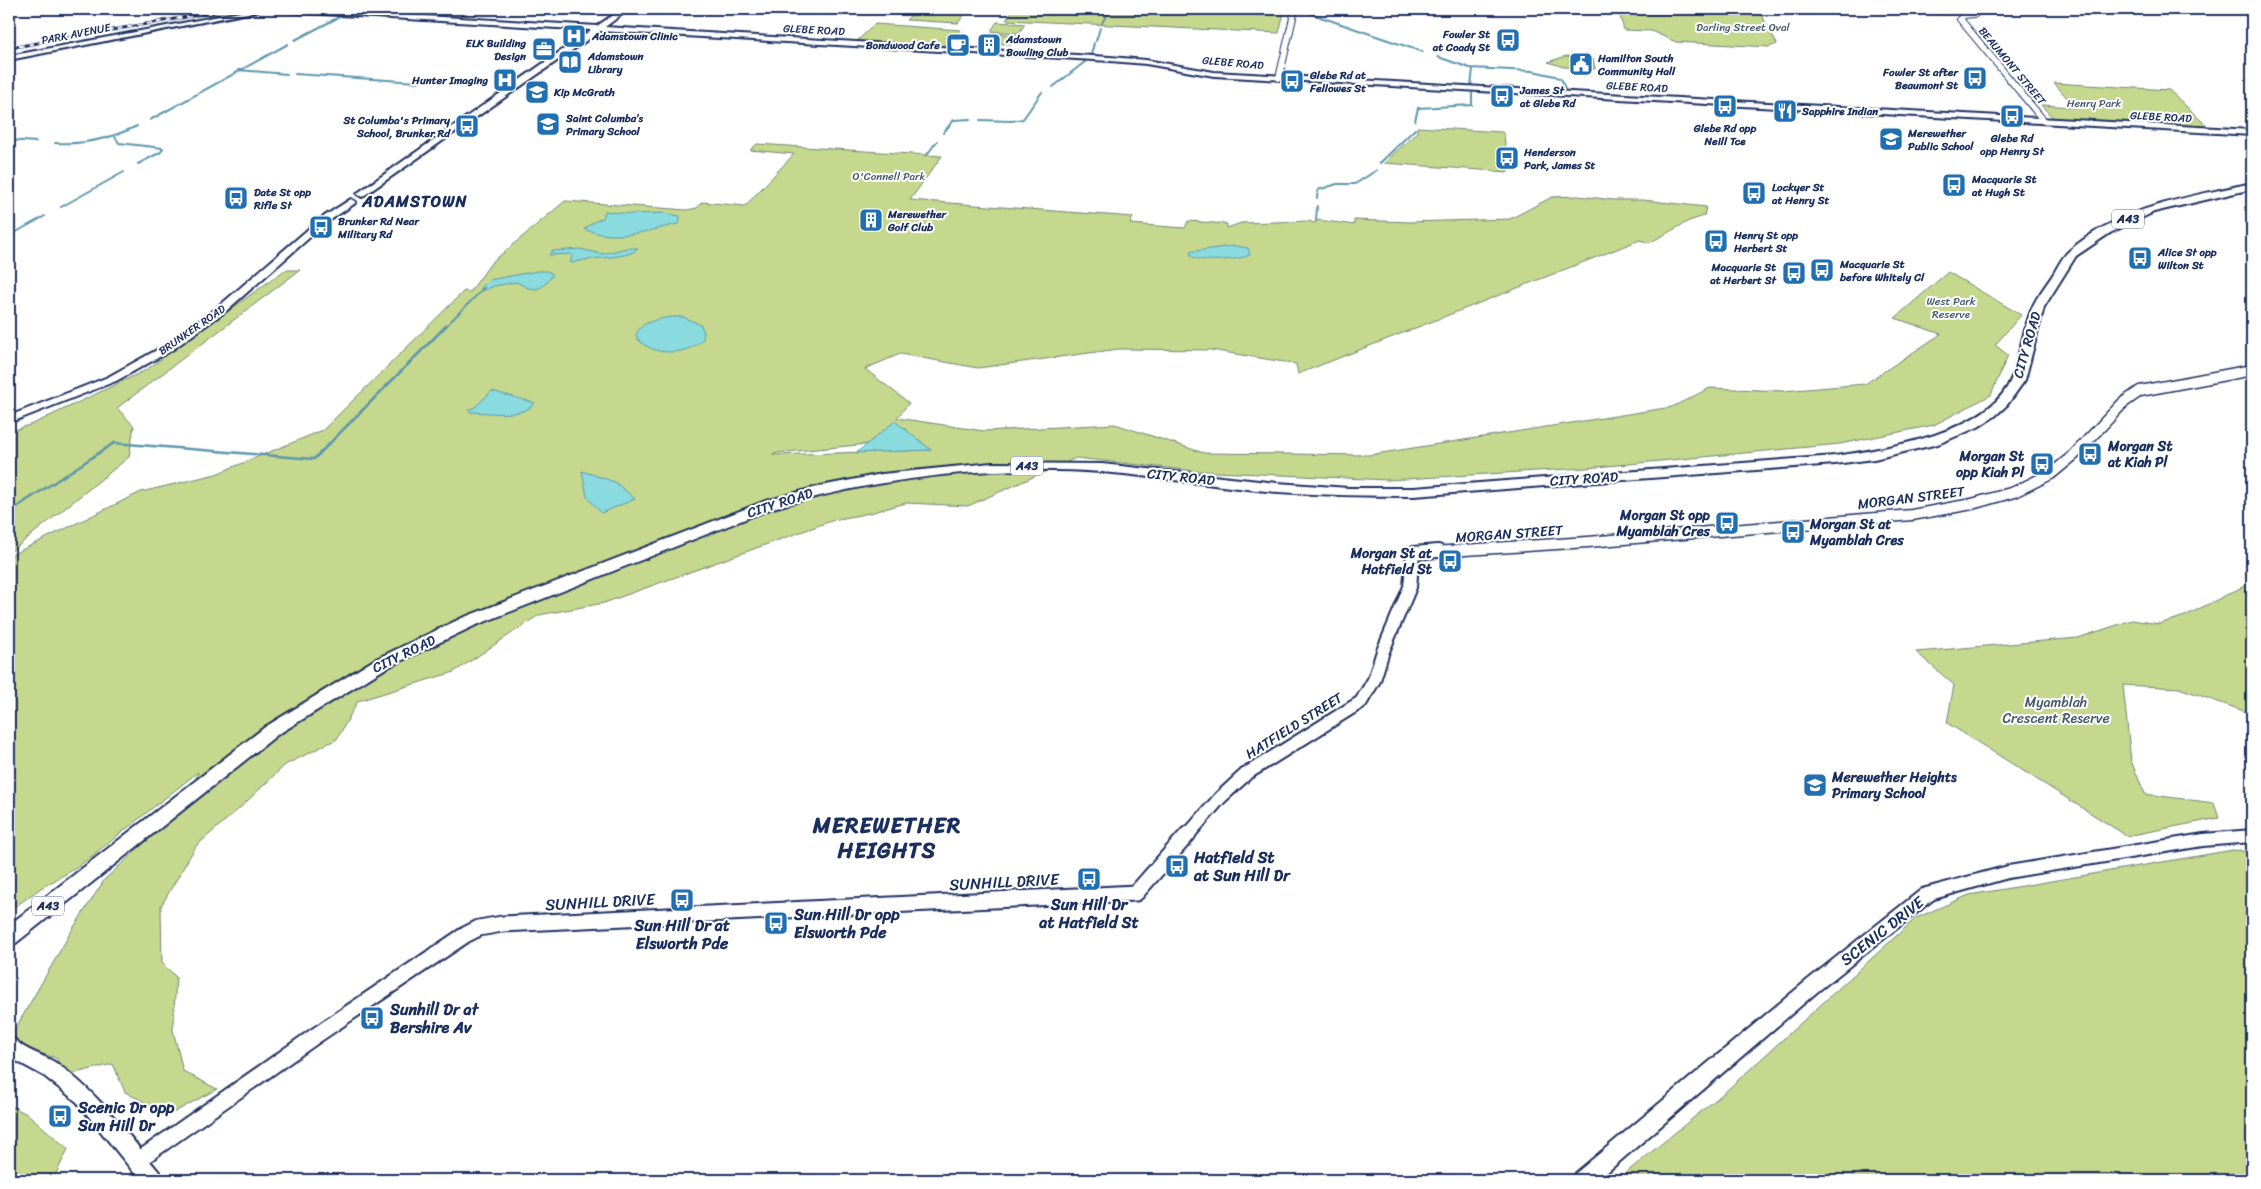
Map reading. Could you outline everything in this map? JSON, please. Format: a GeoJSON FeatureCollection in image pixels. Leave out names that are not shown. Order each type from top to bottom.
{"type":"FeatureCollection","features":[{"type":"Feature","properties":{"kind":"highway","name":"CITY ROAD"},"geometry":{"type":"LineString","coordinates":[[9,937],[271,731],[380,664],[468,622],[768,505],[821,490],[882,478],[992,467],[1102,468],[1277,487],[1349,492],[1414,492],[1835,460],[1904,449],[1956,432],[1990,413],[2002,402],[2018,380],[2038,306],[2064,264],[2077,250],[2106,231],[2150,210],[2252,186]]}},
{"type":"Feature","properties":{"kind":"highway","name":"CITY ROAD"},"geometry":{"type":"LineString","coordinates":[[9,928],[88,876]]}},
{"type":"Feature","properties":{"kind":"main road","name":"PARK AVENUE"},"geometry":{"type":"LineString","coordinates":[[9,58],[266,9]]}},
{"type":"Feature","properties":{"kind":"main road","name":"GLEBE ROAD"},"geometry":{"type":"LineString","coordinates":[[273,9],[1110,59],[1146,62],[1214,74],[2252,133]]}},
{"type":"Feature","properties":{"kind":"main road"},"geometry":{"type":"LineString","coordinates":[[598,28],[626,9]]}},
{"type":"Feature","properties":{"kind":"main road","name":"BRUNKER ROAD"},"geometry":{"type":"LineString","coordinates":[[9,420],[112,379],[168,348],[222,309],[322,221],[351,202],[360,201],[368,197],[362,194],[598,28]]}},
{"type":"Feature","properties":{"kind":"main road","name":"SCENIC DRIVE"},"geometry":{"type":"LineString","coordinates":[[1583,1180],[1811,987],[1928,894],[2008,872],[2204,840],[2252,836]]}},
{"type":"Feature","properties":{"kind":"main road"},"geometry":{"type":"LineString","coordinates":[[11,1051],[35,1060],[84,1096],[154,1180]]}},
{"type":"Feature","properties":{"kind":"street"},"geometry":{"type":"LineString","coordinates":[[1279,78],[1296,9]]}},
{"type":"Feature","properties":{"kind":"street","name":"BEAUMONT STREET"},"geometry":{"type":"LineString","coordinates":[[1970,9],[1974,14],[1964,15],[1960,19],[2044,121]]}},
{"type":"Feature","properties":{"kind":"street","name":"MORGAN STREET"},"geometry":{"type":"LineString","coordinates":[[1413,553],[1607,540],[1912,515],[1956,509],[2015,492],[2065,465],[2132,394],[2252,370]]}},
{"type":"Feature","properties":{"kind":"street","name":"HATFIELD STREET"},"geometry":{"type":"LineString","coordinates":[[1136,893],[1220,798],[1246,774],[1361,702],[1374,680],[1383,651],[1410,587],[1413,553]]}},
{"type":"Feature","properties":{"kind":"street","name":"SUNHILL DRIVE"},"geometry":{"type":"LineString","coordinates":[[137,1160],[323,1030],[465,935],[479,928],[502,924],[1136,893]]}},
{"type":"Feature","properties":{"kind":"green space"},"geometry":{"type":"Polygon","coordinates":[[[917,9],[969,9],[958,23],[906,20],[917,9]]]}},
{"type":"Feature","properties":{"kind":"green space"},"geometry":{"type":"Polygon","coordinates":[[[1014,9],[1285,9],[1279,33],[1006,20],[1014,9]]]}},
{"type":"Feature","properties":{"kind":"green space","name":"Darling Street Oval"},"geometry":{"type":"Polygon","coordinates":[[[1618,9],[1759,10],[1777,44],[1769,47],[1676,42],[1651,31],[1624,30],[1618,9]]]}},
{"type":"Feature","properties":{"kind":"green space"},"geometry":{"type":"Polygon","coordinates":[[[997,22],[1025,24],[1019,33],[991,31],[997,22]]]}},
{"type":"Feature","properties":{"kind":"green space"},"geometry":{"type":"Polygon","coordinates":[[[875,24],[961,30],[946,47],[857,41],[875,24]]]}},
{"type":"Feature","properties":{"kind":"green space"},"geometry":{"type":"Polygon","coordinates":[[[992,33],[1018,35],[1011,44],[985,43],[992,33]]]}},
{"type":"Feature","properties":{"kind":"green space"},"geometry":{"type":"Polygon","coordinates":[[[1566,56],[1593,59],[1595,69],[1564,67],[1548,62],[1566,56]]]}},
{"type":"Feature","properties":{"kind":"green space","name":"Henry Park"},"geometry":{"type":"Polygon","coordinates":[[[2054,83],[2169,90],[2208,127],[2053,118],[2041,105],[2075,107],[2054,83]]]}},
{"type":"Feature","properties":{"kind":"green space"},"geometry":{"type":"Polygon","coordinates":[[[1417,127],[1502,132],[1504,134],[1508,172],[1384,163],[1417,132],[1417,127]]]}},
{"type":"Feature","properties":{"kind":"green space"},"geometry":{"type":"Polygon","coordinates":[[[757,144],[942,156],[910,200],[1133,217],[1130,224],[1185,228],[1188,221],[1227,224],[1227,228],[1241,223],[1309,221],[1314,223],[1319,220],[1354,225],[1354,220],[1410,222],[1510,219],[1552,197],[1578,196],[1614,200],[1643,200],[1706,207],[1704,216],[1689,221],[1649,243],[1640,240],[1298,374],[1296,364],[1211,350],[1119,349],[978,368],[900,354],[865,369],[909,403],[897,418],[984,431],[1115,424],[1204,453],[1369,455],[1672,407],[1710,388],[1783,391],[1865,384],[1941,334],[1895,318],[1948,272],[2021,315],[1995,345],[2008,355],[1991,395],[1934,425],[1840,444],[1586,468],[1388,480],[1195,471],[1076,458],[968,506],[906,503],[834,520],[604,603],[539,615],[454,672],[358,701],[337,739],[285,765],[196,846],[161,906],[162,963],[176,977],[173,1030],[183,1071],[217,1089],[169,1115],[125,1092],[113,1064],[67,1075],[56,1058],[18,1047],[14,1031],[72,930],[105,879],[188,803],[198,772],[78,867],[41,888],[9,911],[9,556],[141,492],[216,474],[323,430],[464,291],[470,292],[491,263],[565,201],[687,210],[697,208],[702,202],[745,206],[794,154],[750,150],[757,144]],[[918,439],[772,455],[930,450],[918,439]]]}},
{"type":"Feature","properties":{"kind":"green space"},"geometry":{"type":"Polygon","coordinates":[[[285,270],[300,270],[117,408],[134,426],[129,457],[9,553],[9,432],[35,423],[146,370],[285,270]]]}},
{"type":"Feature","properties":{"kind":"green space","name":"Myamblah Crescent Reserve"},"geometry":{"type":"Polygon","coordinates":[[[2252,582],[2252,714],[2179,688],[2123,685],[2131,761],[2145,794],[2214,803],[2219,818],[2127,836],[1947,723],[1954,685],[1916,652],[2078,638],[2132,620],[2159,624],[2185,616],[2252,582]]]}},
{"type":"Feature","properties":{"kind":"green space"},"geometry":{"type":"Polygon","coordinates":[[[2233,850],[2252,852],[2252,1180],[1617,1180],[1725,1092],[1916,918],[1969,895],[2233,850]]]}},
{"type":"Feature","properties":{"kind":"green space"},"geometry":{"type":"Polygon","coordinates":[[[9,1105],[29,1115],[68,1149],[53,1180],[9,1180],[9,1105]]]}},
{"type":"Feature","properties":{"kind":"water"},"geometry":{"type":"Polygon","coordinates":[[[605,211],[629,214],[665,213],[680,216],[680,220],[678,224],[631,234],[607,235],[584,229],[603,218],[605,211]]]}},
{"type":"Feature","properties":{"kind":"water"},"geometry":{"type":"Polygon","coordinates":[[[1236,246],[1248,248],[1250,255],[1228,260],[1201,260],[1191,255],[1190,251],[1199,251],[1236,246]]]}},
{"type":"Feature","properties":{"kind":"water"},"geometry":{"type":"Polygon","coordinates":[[[627,248],[638,248],[633,252],[618,256],[573,263],[570,262],[571,254],[549,255],[552,251],[580,249],[602,254],[627,248]]]}},
{"type":"Feature","properties":{"kind":"water"},"geometry":{"type":"Polygon","coordinates":[[[537,271],[547,271],[553,274],[541,287],[528,288],[517,282],[494,286],[485,290],[480,289],[489,280],[537,271]]]}},
{"type":"Feature","properties":{"kind":"water"},"geometry":{"type":"Polygon","coordinates":[[[683,317],[701,325],[704,333],[703,339],[688,349],[670,352],[651,349],[637,338],[636,334],[642,326],[656,320],[683,317]]]}},
{"type":"Feature","properties":{"kind":"water"},"geometry":{"type":"Polygon","coordinates":[[[492,391],[535,403],[522,411],[505,414],[470,412],[468,410],[475,407],[492,391]]]}},
{"type":"Feature","properties":{"kind":"water"},"geometry":{"type":"Polygon","coordinates":[[[895,421],[931,450],[856,453],[895,421]]]}},
{"type":"Feature","properties":{"kind":"water"},"geometry":{"type":"Polygon","coordinates":[[[582,471],[615,482],[635,499],[601,513],[587,497],[582,471]]]}},
{"type":"Feature","properties":{"kind":"waterway"},"geometry":{"type":"LineString","coordinates":[[351,11],[355,9]]}},
{"type":"Feature","properties":{"kind":"waterway"},"geometry":{"type":"LineString","coordinates":[[1102,23],[1110,9]]}},
{"type":"Feature","properties":{"kind":"waterway"},"geometry":{"type":"LineString","coordinates":[[1854,9],[1953,14],[1961,12],[1960,9]]}},
{"type":"Feature","properties":{"kind":"waterway"},"geometry":{"type":"LineString","coordinates":[[1303,11],[1423,52]]}},
{"type":"Feature","properties":{"kind":"waterway"},"geometry":{"type":"LineString","coordinates":[[295,40],[341,16]]}},
{"type":"Feature","properties":{"kind":"waterway"},"geometry":{"type":"LineString","coordinates":[[1096,41],[1100,28]]}},
{"type":"Feature","properties":{"kind":"waterway"},"geometry":{"type":"LineString","coordinates":[[1091,55],[1094,43]]}},
{"type":"Feature","properties":{"kind":"waterway"},"geometry":{"type":"LineString","coordinates":[[240,70],[288,44]]}},
{"type":"Feature","properties":{"kind":"waterway"},"geometry":{"type":"LineString","coordinates":[[1438,57],[1470,68],[1533,71],[1555,76],[1562,80],[1565,90]]}},
{"type":"Feature","properties":{"kind":"waterway"},"geometry":{"type":"LineString","coordinates":[[1053,87],[1086,61]]}},
{"type":"Feature","properties":{"kind":"waterway"},"geometry":{"type":"LineString","coordinates":[[1471,86],[1473,69]]}},
{"type":"Feature","properties":{"kind":"waterway"},"geometry":{"type":"LineString","coordinates":[[150,120],[240,70]]}},
{"type":"Feature","properties":{"kind":"waterway"},"geometry":{"type":"LineString","coordinates":[[240,70],[287,74]]}},
{"type":"Feature","properties":{"kind":"waterway"},"geometry":{"type":"LineString","coordinates":[[295,74],[418,82]]}},
{"type":"Feature","properties":{"kind":"waterway"},"geometry":{"type":"LineString","coordinates":[[980,120],[1011,121],[1023,119],[1042,92]]}},
{"type":"Feature","properties":{"kind":"waterway"},"geometry":{"type":"LineString","coordinates":[[1415,121],[1418,108],[1472,105],[1472,93]]}},
{"type":"Feature","properties":{"kind":"waterway"},"geometry":{"type":"LineString","coordinates":[[943,133],[954,120],[970,119]]}},
{"type":"Feature","properties":{"kind":"waterway"},"geometry":{"type":"LineString","coordinates":[[55,143],[77,143],[97,140],[137,126]]}},
{"type":"Feature","properties":{"kind":"waterway"},"geometry":{"type":"LineString","coordinates":[[1380,163],[1415,129]]}},
{"type":"Feature","properties":{"kind":"waterway"},"geometry":{"type":"LineString","coordinates":[[115,137],[119,143],[163,148],[161,152],[138,164]]}},
{"type":"Feature","properties":{"kind":"waterway"},"geometry":{"type":"LineString","coordinates":[[9,140],[36,142]]}},
{"type":"Feature","properties":{"kind":"waterway"},"geometry":{"type":"LineString","coordinates":[[926,156],[937,141]]}},
{"type":"Feature","properties":{"kind":"waterway"},"geometry":{"type":"LineString","coordinates":[[1317,198],[1318,190],[1337,184],[1355,184],[1377,170]]}},
{"type":"Feature","properties":{"kind":"waterway"},"geometry":{"type":"LineString","coordinates":[[61,207],[124,172]]}},
{"type":"Feature","properties":{"kind":"waterway"},"geometry":{"type":"LineString","coordinates":[[1316,221],[1317,206]]}},
{"type":"Feature","properties":{"kind":"waterway"},"geometry":{"type":"LineString","coordinates":[[9,236],[45,216]]}},
{"type":"Feature","properties":{"kind":"waterway"},"geometry":{"type":"LineString","coordinates":[[447,325],[484,288]]}},
{"type":"Feature","properties":{"kind":"waterway"},"geometry":{"type":"LineString","coordinates":[[9,512],[114,443],[314,459],[447,325]]}},
{"type":"Feature","properties":{"kind":"railway"},"geometry":{"type":"LineString","coordinates":[[9,48],[232,9]]}},
{"type":"Feature","properties":{"kind":"place","name":"Adamstown Clinic"},"geometry":{"type":"Point","coordinates":[574,36]}},
{"type":"Feature","properties":{"kind":"place","name":"Fowler St at Coady St"},"geometry":{"type":"Point","coordinates":[1508,40]}},
{"type":"Feature","properties":{"kind":"place","name":"Bondwood Cafe"},"geometry":{"type":"Point","coordinates":[958,45]}},
{"type":"Feature","properties":{"kind":"place","name":"Adamstown Bowling Club"},"geometry":{"type":"Point","coordinates":[989,45]}},
{"type":"Feature","properties":{"kind":"place","name":"ELK Building Design"},"geometry":{"type":"Point","coordinates":[544,49]}},
{"type":"Feature","properties":{"kind":"place","name":"Adamstown Library"},"geometry":{"type":"Point","coordinates":[570,62]}},
{"type":"Feature","properties":{"kind":"place","name":"Hamilton South Community Hall"},"geometry":{"type":"Point","coordinates":[1581,64]}},
{"type":"Feature","properties":{"kind":"place","name":"Fowler St after Beaumont St"},"geometry":{"type":"Point","coordinates":[1975,78]}},
{"type":"Feature","properties":{"kind":"place","name":"Hunter Imaging"},"geometry":{"type":"Point","coordinates":[505,80]}},
{"type":"Feature","properties":{"kind":"place","name":"Glebe Rd at Fellowes St"},"geometry":{"type":"Point","coordinates":[1292,81]}},
{"type":"Feature","properties":{"kind":"place","name":"Kip McGrath"},"geometry":{"type":"Point","coordinates":[537,92]}},
{"type":"Feature","properties":{"kind":"place","name":"James St at Glebe Rd"},"geometry":{"type":"Point","coordinates":[1502,96]}},
{"type":"Feature","properties":{"kind":"place","name":"Glebe Rd opp Neill Tce"},"geometry":{"type":"Point","coordinates":[1725,106]}},
{"type":"Feature","properties":{"kind":"place","name":"Sapphire Indian"},"geometry":{"type":"Point","coordinates":[1785,111]}},
{"type":"Feature","properties":{"kind":"place","name":"Glebe Rd opp Henry St"},"geometry":{"type":"Point","coordinates":[2012,116]}},
{"type":"Feature","properties":{"kind":"place","name":"Saint Columba’s Primary School"},"geometry":{"type":"Point","coordinates":[548,124]}},
{"type":"Feature","properties":{"kind":"place","name":"St Columba's Primary School, Brunker Rd"},"geometry":{"type":"Point","coordinates":[467,126]}},
{"type":"Feature","properties":{"kind":"place","name":"Merewether Public School"},"geometry":{"type":"Point","coordinates":[1891,139]}},
{"type":"Feature","properties":{"kind":"place","name":"Henderson Park, James St"},"geometry":{"type":"Point","coordinates":[1507,158]}},
{"type":"Feature","properties":{"kind":"place","name":"Macquarie St at Hugh St"},"geometry":{"type":"Point","coordinates":[1954,185]}},
{"type":"Feature","properties":{"kind":"place","name":"Lockyer St at Henry St"},"geometry":{"type":"Point","coordinates":[1754,193]}},
{"type":"Feature","properties":{"kind":"place","name":"Date St opp Rifle St"},"geometry":{"type":"Point","coordinates":[236,198]}},
{"type":"Feature","properties":{"kind":"place","name":"Merewether Golf Club"},"geometry":{"type":"Point","coordinates":[871,220]}},
{"type":"Feature","properties":{"kind":"place","name":"Brunker Rd Near Military Rd"},"geometry":{"type":"Point","coordinates":[321,227]}},
{"type":"Feature","properties":{"kind":"place","name":"Henry St opp Herbert St"},"geometry":{"type":"Point","coordinates":[1716,241]}},
{"type":"Feature","properties":{"kind":"place","name":"Alice St opp Wilton St"},"geometry":{"type":"Point","coordinates":[2140,258]}},
{"type":"Feature","properties":{"kind":"place","name":"Macquarie St before Whitely Cl"},"geometry":{"type":"Point","coordinates":[1822,270]}},
{"type":"Feature","properties":{"kind":"place","name":"Macquarie St at Herbert St"},"geometry":{"type":"Point","coordinates":[1794,273]}},
{"type":"Feature","properties":{"kind":"place","name":"Morgan St at Kiah Pl"},"geometry":{"type":"Point","coordinates":[2090,454]}},
{"type":"Feature","properties":{"kind":"place","name":"Morgan St opp Kiah Pl"},"geometry":{"type":"Point","coordinates":[2042,464]}},
{"type":"Feature","properties":{"kind":"place","name":"Morgan St opp Myamblah Cres"},"geometry":{"type":"Point","coordinates":[1727,523]}},
{"type":"Feature","properties":{"kind":"place","name":"Morgan St at Myamblah Cres"},"geometry":{"type":"Point","coordinates":[1793,532]}},
{"type":"Feature","properties":{"kind":"place","name":"Morgan St at Hatfield St"},"geometry":{"type":"Point","coordinates":[1450,561]}},
{"type":"Feature","properties":{"kind":"place","name":"Merewether Heights Primary School"},"geometry":{"type":"Point","coordinates":[1815,785]}},
{"type":"Feature","properties":{"kind":"place","name":"Hatfield St at Sun Hill Dr"},"geometry":{"type":"Point","coordinates":[1177,866]}},
{"type":"Feature","properties":{"kind":"place","name":"Sun Hill Dr at Hatfield St"},"geometry":{"type":"Point","coordinates":[1089,879]}},
{"type":"Feature","properties":{"kind":"place","name":"Sun Hill Dr at Elsworth Pde"},"geometry":{"type":"Point","coordinates":[682,900]}},
{"type":"Feature","properties":{"kind":"place","name":"Sun Hill Dr opp Elsworth Pde"},"geometry":{"type":"Point","coordinates":[776,923]}},
{"type":"Feature","properties":{"kind":"place","name":"Sunhill Dr at Bershire Av"},"geometry":{"type":"Point","coordinates":[372,1018]}},
{"type":"Feature","properties":{"kind":"place","name":"Scenic Dr opp Sun Hill Dr"},"geometry":{"type":"Point","coordinates":[60,1116]}},
{"type":"Feature","properties":{"kind":"district","name":"ADAMSTOWN"},"geometry":{"type":"Point","coordinates":[415,201]}},
{"type":"Feature","properties":{"kind":"district","name":"MEREWETHER HEIGHTS"},"geometry":{"type":"Point","coordinates":[887,838]}},
{"type":"Feature","properties":{"kind":"park label","name":"O'Connell Park"},"geometry":{"type":"Point","coordinates":[889,176]}},
{"type":"Feature","properties":{"kind":"park label","name":"West Park Reserve"},"geometry":{"type":"Point","coordinates":[1951,307]}}]}
